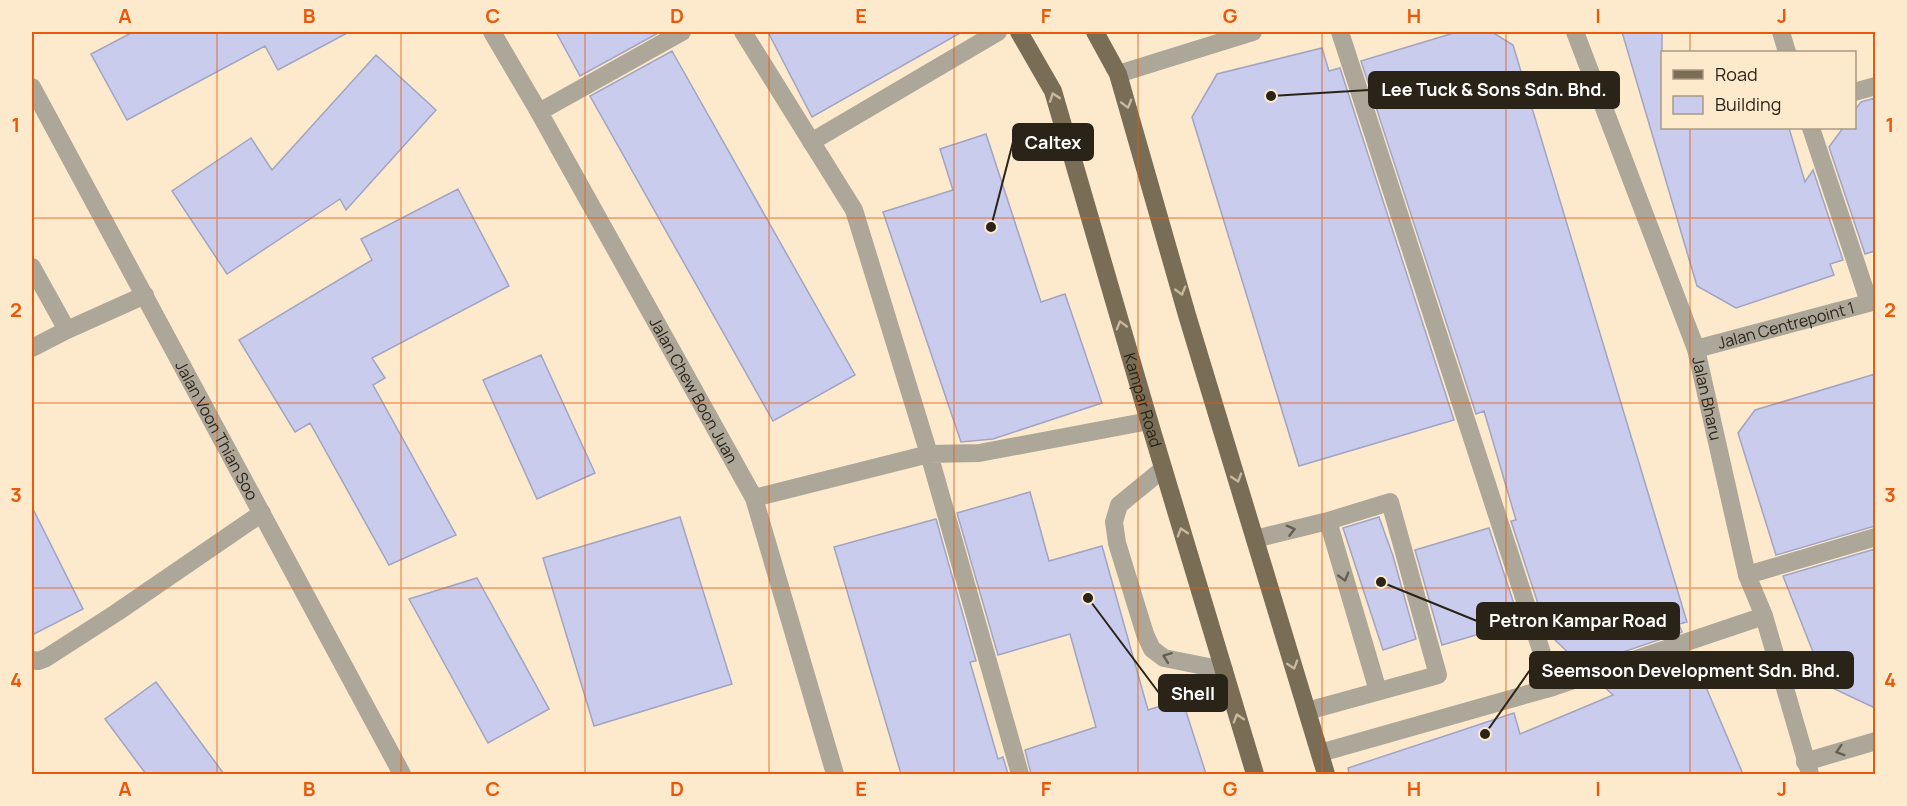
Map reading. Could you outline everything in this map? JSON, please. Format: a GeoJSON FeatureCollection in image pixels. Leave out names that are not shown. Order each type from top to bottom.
{"type":"FeatureCollection","features":[{"type":"Feature","properties":{"kind":"main road","name":"Kampar Road"},"geometry":{"type":"LineString","coordinates":[[1019,32],[1053,91],[1149,422],[1255,774]]}},
{"type":"Feature","properties":{"kind":"main road"},"geometry":{"type":"LineString","coordinates":[[1095,32],[1118,74],[1187,315],[1326,774]]}},
{"type":"Feature","properties":{"kind":"street","name":"Jalan Chew Boon Juan"},"geometry":{"type":"LineString","coordinates":[[492,32],[754,498],[835,774]]}},
{"type":"Feature","properties":{"kind":"street"},"geometry":{"type":"LineString","coordinates":[[539,112],[682,32]]}},
{"type":"Feature","properties":{"kind":"street"},"geometry":{"type":"LineString","coordinates":[[743,32],[854,210],[929,454],[1020,774]]}},
{"type":"Feature","properties":{"kind":"street"},"geometry":{"type":"LineString","coordinates":[[811,142],[998,32]]}},
{"type":"Feature","properties":{"kind":"street"},"geometry":{"type":"LineString","coordinates":[[1118,74],[1253,32]]}},
{"type":"Feature","properties":{"kind":"street"},"geometry":{"type":"LineString","coordinates":[[1340,32],[1553,687]]}},
{"type":"Feature","properties":{"kind":"street","name":"Jalan Bharu"},"geometry":{"type":"LineString","coordinates":[[1575,32],[1696,350],[1747,575],[1764,616],[1808,768]]}},
{"type":"Feature","properties":{"kind":"street"},"geometry":{"type":"LineString","coordinates":[[1781,32],[1787,51]]}},
{"type":"Feature","properties":{"kind":"street"},"geometry":{"type":"LineString","coordinates":[[1856,91],[1875,86]]}},
{"type":"Feature","properties":{"kind":"street","name":"Jalan Voon Thian Soo"},"geometry":{"type":"LineString","coordinates":[[32,87],[402,774]]}},
{"type":"Feature","properties":{"kind":"street"},"geometry":{"type":"LineString","coordinates":[[1811,129],[1872,302]]}},
{"type":"Feature","properties":{"kind":"street"},"geometry":{"type":"LineString","coordinates":[[32,267],[67,330]]}},
{"type":"Feature","properties":{"kind":"street"},"geometry":{"type":"LineString","coordinates":[[32,348],[145,296]]}},
{"type":"Feature","properties":{"kind":"street","name":"Jalan Centrepoint 1"},"geometry":{"type":"LineString","coordinates":[[1696,350],[1872,302]]}},
{"type":"Feature","properties":{"kind":"street"},"geometry":{"type":"LineString","coordinates":[[754,498],[929,454],[979,453],[1149,422]]}},
{"type":"Feature","properties":{"kind":"street"},"geometry":{"type":"LineString","coordinates":[[1163,469],[1119,506],[1113,522],[1117,543],[1145,634],[1152,649],[1164,658],[1224,670]]}},
{"type":"Feature","properties":{"kind":"street"},"geometry":{"type":"LineString","coordinates":[[1255,539],[1328,521],[1390,502],[1438,675],[1307,711]]}},
{"type":"Feature","properties":{"kind":"street"},"geometry":{"type":"LineString","coordinates":[[32,660],[38,662],[46,658],[262,513]]}},
{"type":"Feature","properties":{"kind":"street"},"geometry":{"type":"LineString","coordinates":[[1328,521],[1378,691]]}},
{"type":"Feature","properties":{"kind":"street"},"geometry":{"type":"LineString","coordinates":[[1747,575],[1875,537]]}},
{"type":"Feature","properties":{"kind":"street"},"geometry":{"type":"LineString","coordinates":[[1320,753],[1553,687],[1764,616]]}},
{"type":"Feature","properties":{"kind":"street"},"geometry":{"type":"LineString","coordinates":[[1808,768],[1875,741]]}},
{"type":"Feature","properties":{"kind":"building"},"geometry":{"type":"Polygon","coordinates":[[[133,32],[349,32],[278,70],[265,46],[127,120],[91,54],[133,32]]]}},
{"type":"Feature","properties":{"kind":"building"},"geometry":{"type":"Polygon","coordinates":[[[556,32],[660,32],[580,76],[556,32]]]}},
{"type":"Feature","properties":{"kind":"building"},"geometry":{"type":"Polygon","coordinates":[[[768,32],[962,32],[812,117],[768,32]]]}},
{"type":"Feature","properties":{"kind":"building"},"geometry":{"type":"Polygon","coordinates":[[[1457,32],[1492,32],[1513,45],[1687,622],[1679,624],[1682,632],[1582,666],[1552,637],[1545,615],[1542,616],[1511,521],[1516,520],[1484,411],[1476,414],[1361,61],[1457,32]]]}},
{"type":"Feature","properties":{"kind":"building"},"geometry":{"type":"Polygon","coordinates":[[[1622,32],[1662,32],[1661,129],[1789,129],[1805,182],[1813,170],[1843,260],[1830,264],[1834,275],[1736,308],[1697,286],[1622,32]]]}},
{"type":"Feature","properties":{"kind":"building"},"geometry":{"type":"Polygon","coordinates":[[[1322,48],[1329,71],[1340,68],[1454,420],[1299,466],[1192,117],[1217,74],[1322,48]]]}},
{"type":"Feature","properties":{"kind":"building"},"geometry":{"type":"Polygon","coordinates":[[[672,51],[855,375],[773,421],[590,96],[672,51]]]}},
{"type":"Feature","properties":{"kind":"building"},"geometry":{"type":"Polygon","coordinates":[[[376,55],[436,110],[346,210],[340,199],[227,274],[172,191],[251,138],[272,170],[376,55]]]}},
{"type":"Feature","properties":{"kind":"building"},"geometry":{"type":"Polygon","coordinates":[[[1875,98],[1875,251],[1865,254],[1829,147],[1842,129],[1856,129],[1856,108],[1861,102],[1875,98]]]}},
{"type":"Feature","properties":{"kind":"building"},"geometry":{"type":"Polygon","coordinates":[[[986,134],[1041,302],[1065,294],[1102,403],[993,439],[961,442],[883,212],[953,190],[940,149],[986,134]]]}},
{"type":"Feature","properties":{"kind":"building"},"geometry":{"type":"Polygon","coordinates":[[[458,189],[509,286],[372,358],[385,378],[373,385],[456,535],[389,565],[310,423],[295,432],[239,340],[372,260],[361,239],[458,189]]]}},
{"type":"Feature","properties":{"kind":"building"},"geometry":{"type":"Polygon","coordinates":[[[541,355],[595,473],[537,499],[483,380],[541,355]]]}},
{"type":"Feature","properties":{"kind":"building"},"geometry":{"type":"Polygon","coordinates":[[[1875,374],[1875,526],[1776,555],[1738,433],[1755,410],[1875,374]]]}},
{"type":"Feature","properties":{"kind":"building"},"geometry":{"type":"Polygon","coordinates":[[[1030,492],[1049,561],[1102,546],[1148,710],[1182,699],[1206,774],[1031,774],[1025,750],[1096,727],[1070,634],[998,655],[957,513],[1030,492]]]}},
{"type":"Feature","properties":{"kind":"building"},"geometry":{"type":"Polygon","coordinates":[[[32,507],[83,609],[32,635],[32,507]]]}},
{"type":"Feature","properties":{"kind":"building"},"geometry":{"type":"Polygon","coordinates":[[[680,517],[732,684],[594,726],[543,558],[680,517]]]}},
{"type":"Feature","properties":{"kind":"building"},"geometry":{"type":"Polygon","coordinates":[[[1379,517],[1393,556],[1416,639],[1383,650],[1343,528],[1379,517]]]}},
{"type":"Feature","properties":{"kind":"building"},"geometry":{"type":"Polygon","coordinates":[[[936,519],[976,661],[970,662],[998,759],[1003,757],[1008,774],[901,774],[834,547],[936,519]]]}},
{"type":"Feature","properties":{"kind":"building"},"geometry":{"type":"Polygon","coordinates":[[[1489,528],[1520,622],[1442,645],[1415,550],[1489,528]]]}},
{"type":"Feature","properties":{"kind":"building"},"geometry":{"type":"Polygon","coordinates":[[[1875,549],[1875,708],[1826,685],[1783,576],[1875,549]]]}},
{"type":"Feature","properties":{"kind":"building"},"geometry":{"type":"Polygon","coordinates":[[[477,578],[549,709],[488,743],[409,599],[477,578]]]}},
{"type":"Feature","properties":{"kind":"building"},"geometry":{"type":"Polygon","coordinates":[[[1691,652],[1743,774],[1349,774],[1348,768],[1514,713],[1520,734],[1613,695],[1600,683],[1691,652]]]}},
{"type":"Feature","properties":{"kind":"building"},"geometry":{"type":"Polygon","coordinates":[[[156,682],[224,774],[146,774],[105,719],[156,682]]]}},
{"type":"Feature","properties":{"kind":"place","name":"Lee Tuck & Sons Sdn. Bhd."},"geometry":{"type":"Point","coordinates":[1271,96]}},
{"type":"Feature","properties":{"kind":"place","name":"Caltex"},"geometry":{"type":"Point","coordinates":[991,227]}},
{"type":"Feature","properties":{"kind":"place","name":"Petron Kampar Road"},"geometry":{"type":"Point","coordinates":[1381,582]}},
{"type":"Feature","properties":{"kind":"place","name":"Shell"},"geometry":{"type":"Point","coordinates":[1088,598]}},
{"type":"Feature","properties":{"kind":"place","name":"Seemsoon Development Sdn. Bhd."},"geometry":{"type":"Point","coordinates":[1485,734]}}]}
